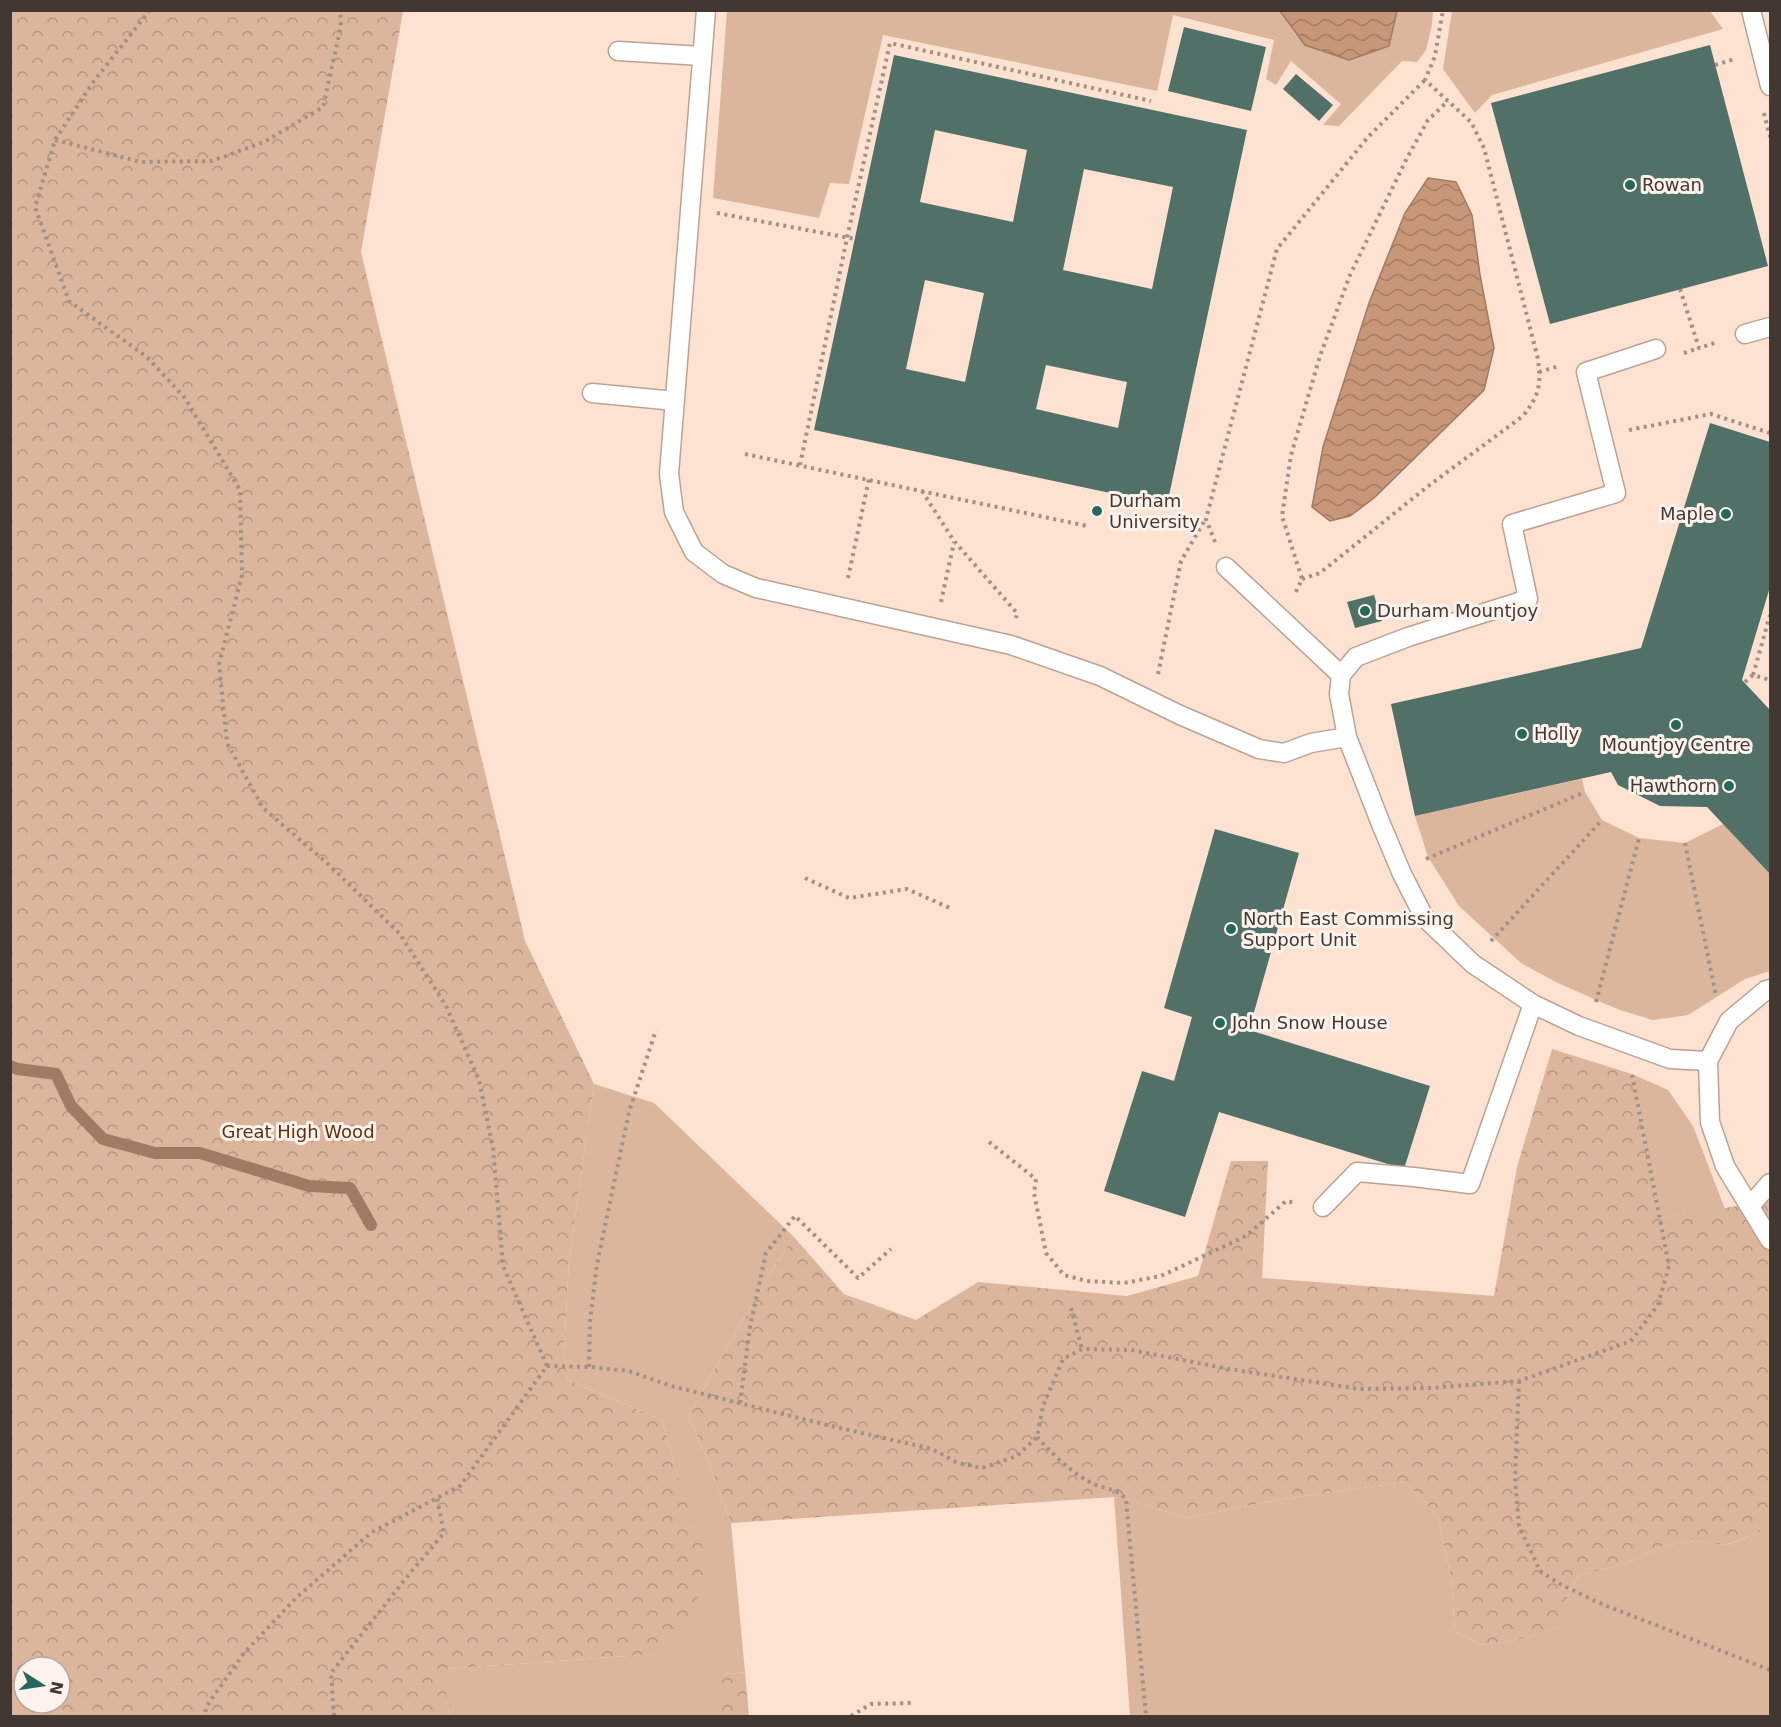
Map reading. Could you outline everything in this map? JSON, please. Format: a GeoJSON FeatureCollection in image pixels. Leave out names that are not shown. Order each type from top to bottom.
{"type":"FeatureCollection","features":[{"type":"Feature","properties":{"kind":"lane"},"geometry":{"type":"LineString","coordinates":[[706,10],[669,474],[674,512],[694,552],[723,574],[756,588],[1011,645],[1100,676],[1259,749],[1284,753],[1311,743],[1347,737]]}},
{"type":"Feature","properties":{"kind":"lane"},"geometry":{"type":"LineString","coordinates":[[1751,10],[1770,86]]}},
{"type":"Feature","properties":{"kind":"lane"},"geometry":{"type":"LineString","coordinates":[[618,51],[702,56]]}},
{"type":"Feature","properties":{"kind":"lane"},"geometry":{"type":"LineString","coordinates":[[1744,334],[1770,327]]}},
{"type":"Feature","properties":{"kind":"lane"},"geometry":{"type":"LineString","coordinates":[[1656,349],[1586,372],[1616,493],[1512,524],[1528,599],[1408,637],[1356,657],[1341,675],[1339,694],[1347,737],[1402,874],[1424,916],[1473,964],[1533,1005],[1624,1044],[1670,1059],[1708,1061]]}},
{"type":"Feature","properties":{"kind":"lane"},"geometry":{"type":"LineString","coordinates":[[592,393],[675,401]]}},
{"type":"Feature","properties":{"kind":"lane"},"geometry":{"type":"LineString","coordinates":[[1226,567],[1341,675]]}},
{"type":"Feature","properties":{"kind":"lane"},"geometry":{"type":"LineString","coordinates":[[1770,989],[1729,1021],[1708,1061],[1710,1122],[1725,1166],[1770,1240]]}},
{"type":"Feature","properties":{"kind":"lane"},"geometry":{"type":"LineString","coordinates":[[1323,1207],[1357,1172],[1470,1184],[1533,1005]]}},
{"type":"Feature","properties":{"kind":"lane"},"geometry":{"type":"LineString","coordinates":[[1750,1206],[1770,1183]]}},
{"type":"Feature","properties":{"kind":"path"},"geometry":{"type":"LineString","coordinates":[[150,10],[94,81],[56,140],[35,207],[69,301],[147,357],[185,398],[240,490],[242,575],[219,664],[227,743],[263,808],[327,863],[400,934],[446,1006],[479,1080],[493,1148],[503,1266],[547,1366]]}},
{"type":"Feature","properties":{"kind":"path"},"geometry":{"type":"LineString","coordinates":[[56,140],[141,162],[212,161],[264,142],[323,107],[340,26],[340,10]]}},
{"type":"Feature","properties":{"kind":"path"},"geometry":{"type":"LineString","coordinates":[[1152,701],[1181,561],[1206,519],[1277,249],[1368,137],[1425,80],[1435,56],[1443,10]]}},
{"type":"Feature","properties":{"kind":"path"},"geometry":{"type":"LineString","coordinates":[[800,465],[890,42],[1151,101]]}},
{"type":"Feature","properties":{"kind":"path"},"geometry":{"type":"LineString","coordinates":[[1302,579],[1320,573],[1427,487],[1523,416],[1534,402],[1540,384],[1538,359],[1484,148],[1471,123],[1425,80]]}},
{"type":"Feature","properties":{"kind":"path"},"geometry":{"type":"LineString","coordinates":[[1282,620],[1302,579],[1282,516],[1291,455],[1320,356],[1350,275],[1407,158],[1428,120],[1448,101]]}},
{"type":"Feature","properties":{"kind":"path"},"geometry":{"type":"LineString","coordinates":[[690,208],[855,239]]}},
{"type":"Feature","properties":{"kind":"path"},"geometry":{"type":"LineString","coordinates":[[1680,289],[1699,348]]}},
{"type":"Feature","properties":{"kind":"path"},"geometry":{"type":"LineString","coordinates":[[1684,353],[1744,334]]}},
{"type":"Feature","properties":{"kind":"path"},"geometry":{"type":"LineString","coordinates":[[1601,435],[1711,414],[1770,433]]}},
{"type":"Feature","properties":{"kind":"path"},"geometry":{"type":"LineString","coordinates":[[745,454],[1087,526]]}},
{"type":"Feature","properties":{"kind":"path"},"geometry":{"type":"LineString","coordinates":[[848,580],[869,479]]}},
{"type":"Feature","properties":{"kind":"path"},"geometry":{"type":"LineString","coordinates":[[922,491],[954,541],[1017,613],[1011,645]]}},
{"type":"Feature","properties":{"kind":"path"},"geometry":{"type":"LineString","coordinates":[[1206,519],[1226,567]]}},
{"type":"Feature","properties":{"kind":"path"},"geometry":{"type":"LineString","coordinates":[[940,608],[954,541]]}},
{"type":"Feature","properties":{"kind":"path"},"geometry":{"type":"LineString","coordinates":[[1745,682],[1753,675],[1770,615]]}},
{"type":"Feature","properties":{"kind":"path"},"geometry":{"type":"LineString","coordinates":[[1753,675],[1770,680]]}},
{"type":"Feature","properties":{"kind":"path"},"geometry":{"type":"LineString","coordinates":[[1402,874],[1428,857],[1585,792]]}},
{"type":"Feature","properties":{"kind":"path"},"geometry":{"type":"LineString","coordinates":[[1473,964],[1492,938],[1602,820]]}},
{"type":"Feature","properties":{"kind":"path"},"geometry":{"type":"LineString","coordinates":[[1589,1030],[1639,838]]}},
{"type":"Feature","properties":{"kind":"path"},"geometry":{"type":"LineString","coordinates":[[1685,843],[1716,996],[1729,1021]]}},
{"type":"Feature","properties":{"kind":"path"},"geometry":{"type":"LineString","coordinates":[[806,878],[849,898],[907,889],[951,909]]}},
{"type":"Feature","properties":{"kind":"path"},"geometry":{"type":"LineString","coordinates":[[589,1367],[590,1321],[597,1264],[629,1112],[656,1030]]}},
{"type":"Feature","properties":{"kind":"path"},"geometry":{"type":"LineString","coordinates":[[547,1366],[629,1371],[671,1386],[932,1449],[958,1463],[982,1468],[1017,1456],[1037,1437],[1043,1406],[1064,1359],[1082,1349],[1131,1350],[1228,1369],[1360,1389],[1431,1388],[1519,1381],[1631,1341],[1658,1305],[1670,1266],[1624,1044]]}},
{"type":"Feature","properties":{"kind":"path"},"geometry":{"type":"LineString","coordinates":[[989,1142],[1036,1179],[1034,1192],[1046,1253],[1064,1275],[1087,1281],[1124,1284],[1161,1276],[1246,1236],[1286,1201],[1323,1207]]}},
{"type":"Feature","properties":{"kind":"path"},"geometry":{"type":"LineString","coordinates":[[740,1403],[750,1327],[766,1253],[795,1216],[858,1278],[891,1249]]}},
{"type":"Feature","properties":{"kind":"path"},"geometry":{"type":"LineString","coordinates":[[1071,1308],[1082,1349]]}},
{"type":"Feature","properties":{"kind":"path"},"geometry":{"type":"LineString","coordinates":[[205,1716],[206,1707],[244,1653],[297,1597],[372,1532],[460,1486],[547,1366]]}},
{"type":"Feature","properties":{"kind":"path"},"geometry":{"type":"LineString","coordinates":[[1519,1381],[1515,1479],[1519,1526],[1540,1571],[1560,1584],[1597,1602],[1770,1670]]}},
{"type":"Feature","properties":{"kind":"path"},"geometry":{"type":"LineString","coordinates":[[1037,1437],[1058,1459],[1089,1482],[1119,1491],[1126,1499],[1146,1716]]}},
{"type":"Feature","properties":{"kind":"path"},"geometry":{"type":"LineString","coordinates":[[334,1716],[331,1673],[444,1533],[437,1498]]}},
{"type":"Feature","properties":{"kind":"path"},"geometry":{"type":"LineString","coordinates":[[851,1716],[870,1704],[912,1703]]}},
{"type":"Feature","properties":{"kind":"green space","name":"Great High Wood"},"geometry":{"type":"Polygon","coordinates":[[[11,10],[403,11],[361,252],[525,941],[594,1084],[569,1261],[564,1353],[568,1380],[662,1420],[679,1480],[708,1564],[687,1630],[655,1654],[444,1669],[449,1716],[11,1716],[11,10]]]}},
{"type":"Feature","properties":{"kind":"green space"},"geometry":{"type":"Polygon","coordinates":[[[727,11],[1433,11],[1426,50],[1417,62],[1402,61],[1339,126],[1323,125],[1341,104],[1291,61],[1276,85],[1266,79],[1274,40],[1173,15],[1157,91],[883,35],[849,184],[830,183],[819,218],[713,198],[727,11]]]}},
{"type":"Feature","properties":{"kind":"green space"},"geometry":{"type":"Polygon","coordinates":[[[1452,11],[1710,11],[1723,29],[1492,95],[1475,113],[1443,69],[1452,11]]]}},
{"type":"Feature","properties":{"kind":"green space"},"geometry":{"type":"Polygon","coordinates":[[[1582,779],[1585,792],[1602,820],[1639,838],[1685,843],[1723,824],[1770,874],[1770,971],[1745,979],[1688,1015],[1653,1020],[1596,1000],[1521,963],[1459,906],[1428,857],[1415,816],[1582,779]]]}},
{"type":"Feature","properties":{"kind":"green space"},"geometry":{"type":"Polygon","coordinates":[[[1552,1049],[1632,1074],[1660,1218],[1770,1201],[1770,1521],[1758,1533],[1726,1545],[1696,1541],[1663,1546],[1627,1563],[1578,1576],[1567,1598],[1559,1628],[1516,1640],[1483,1645],[1455,1632],[1451,1576],[1438,1518],[1406,1482],[1282,1499],[1187,1518],[1114,1497],[731,1523],[689,1416],[793,1236],[844,1294],[916,1320],[978,1282],[1127,1296],[1198,1276],[1231,1161],[1268,1161],[1262,1278],[1494,1296],[1517,1167],[1552,1049]]]}},
{"type":"Feature","properties":{"kind":"green space"},"geometry":{"type":"Polygon","coordinates":[[[1632,1074],[1668,1090],[1693,1126],[1725,1209],[1660,1218],[1632,1074]]]}},
{"type":"Feature","properties":{"kind":"green space"},"geometry":{"type":"Polygon","coordinates":[[[594,1084],[654,1103],[793,1236],[689,1416],[731,1523],[745,1672],[722,1675],[722,1716],[449,1716],[443,1669],[655,1654],[679,1480],[662,1420],[568,1380],[564,1353],[569,1261],[594,1084]]]}},
{"type":"Feature","properties":{"kind":"green space"},"geometry":{"type":"Polygon","coordinates":[[[1406,1482],[1438,1518],[1451,1576],[1455,1632],[1483,1645],[1516,1640],[1558,1628],[1567,1598],[1578,1576],[1627,1563],[1663,1546],[1696,1541],[1727,1545],[1758,1533],[1770,1521],[1770,1716],[1130,1716],[1114,1497],[1187,1518],[1282,1499],[1406,1482]]]}},
{"type":"Feature","properties":{"kind":"green space"},"geometry":{"type":"Polygon","coordinates":[[[745,1672],[749,1716],[722,1716],[722,1675],[745,1672]]]}},
{"type":"Feature","properties":{"kind":"water"},"geometry":{"type":"Polygon","coordinates":[[[1280,11],[1397,11],[1389,46],[1349,60],[1305,45],[1280,11]]]}},
{"type":"Feature","properties":{"kind":"water"},"geometry":{"type":"Polygon","coordinates":[[[1428,178],[1456,182],[1472,215],[1480,275],[1494,348],[1484,390],[1374,498],[1350,516],[1330,521],[1312,507],[1323,447],[1369,303],[1405,213],[1428,178]]]}},
{"type":"Feature","properties":{"kind":"building"},"geometry":{"type":"Polygon","coordinates":[[[1184,27],[1266,47],[1251,111],[1168,91],[1184,27]]]}},
{"type":"Feature","properties":{"kind":"building","name":"Rowan"},"geometry":{"type":"Polygon","coordinates":[[[1710,45],[1768,266],[1550,324],[1491,103],[1710,45]]]}},
{"type":"Feature","properties":{"kind":"building"},"geometry":{"type":"Polygon","coordinates":[[[894,55],[1247,130],[1167,505],[814,430],[894,55]],[[935,130],[920,202],[1013,222],[1027,150],[935,130]],[[1084,169],[1063,270],[1152,289],[1173,187],[1084,169]],[[925,280],[906,369],[965,382],[984,293],[925,280]],[[1046,365],[1036,409],[1118,428],[1127,382],[1046,365]]]}},
{"type":"Feature","properties":{"kind":"building"},"geometry":{"type":"Polygon","coordinates":[[[1296,74],[1333,105],[1319,121],[1283,89],[1296,74]]]}},
{"type":"Feature","properties":{"kind":"building"},"geometry":{"type":"Polygon","coordinates":[[[1710,423],[1770,442],[1770,587],[1742,680],[1770,710],[1770,874],[1707,807],[1660,806],[1618,785],[1611,772],[1415,816],[1391,704],[1641,648],[1710,423]]]}},
{"type":"Feature","properties":{"kind":"building","name":"Durham Mountjoy"},"geometry":{"type":"Polygon","coordinates":[[[1374,595],[1382,621],[1355,628],[1347,602],[1374,595]]]}},
{"type":"Feature","properties":{"kind":"building","name":"John Snow House"},"geometry":{"type":"Polygon","coordinates":[[[1215,829],[1299,853],[1249,1030],[1430,1086],[1404,1169],[1219,1112],[1185,1217],[1104,1191],[1142,1071],[1174,1081],[1192,1017],[1164,1008],[1215,829]]]}},
{"type":"Feature","properties":{"kind":"waterway"},"geometry":{"type":"LineString","coordinates":[[10,1066],[56,1074],[71,1106],[103,1139],[155,1153],[200,1153],[309,1186],[350,1188],[371,1225]]}},
{"type":"Feature","properties":{"kind":"place","name":"Rowan"},"geometry":{"type":"Point","coordinates":[1630,185]}},
{"type":"Feature","properties":{"kind":"place","name":"Durham University"},"geometry":{"type":"Point","coordinates":[1097,511]}},
{"type":"Feature","properties":{"kind":"place","name":"Maple"},"geometry":{"type":"Point","coordinates":[1726,514]}},
{"type":"Feature","properties":{"kind":"place","name":"Durham Mountjoy"},"geometry":{"type":"Point","coordinates":[1365,611]}},
{"type":"Feature","properties":{"kind":"place","name":"Mountjoy Centre"},"geometry":{"type":"Point","coordinates":[1676,725]}},
{"type":"Feature","properties":{"kind":"place","name":"Holly"},"geometry":{"type":"Point","coordinates":[1522,734]}},
{"type":"Feature","properties":{"kind":"place","name":"Hawthorn"},"geometry":{"type":"Point","coordinates":[1729,786]}},
{"type":"Feature","properties":{"kind":"place","name":"North East Commissing Support Unit"},"geometry":{"type":"Point","coordinates":[1231,929]}},
{"type":"Feature","properties":{"kind":"place","name":"John Snow House"},"geometry":{"type":"Point","coordinates":[1220,1023]}}]}
